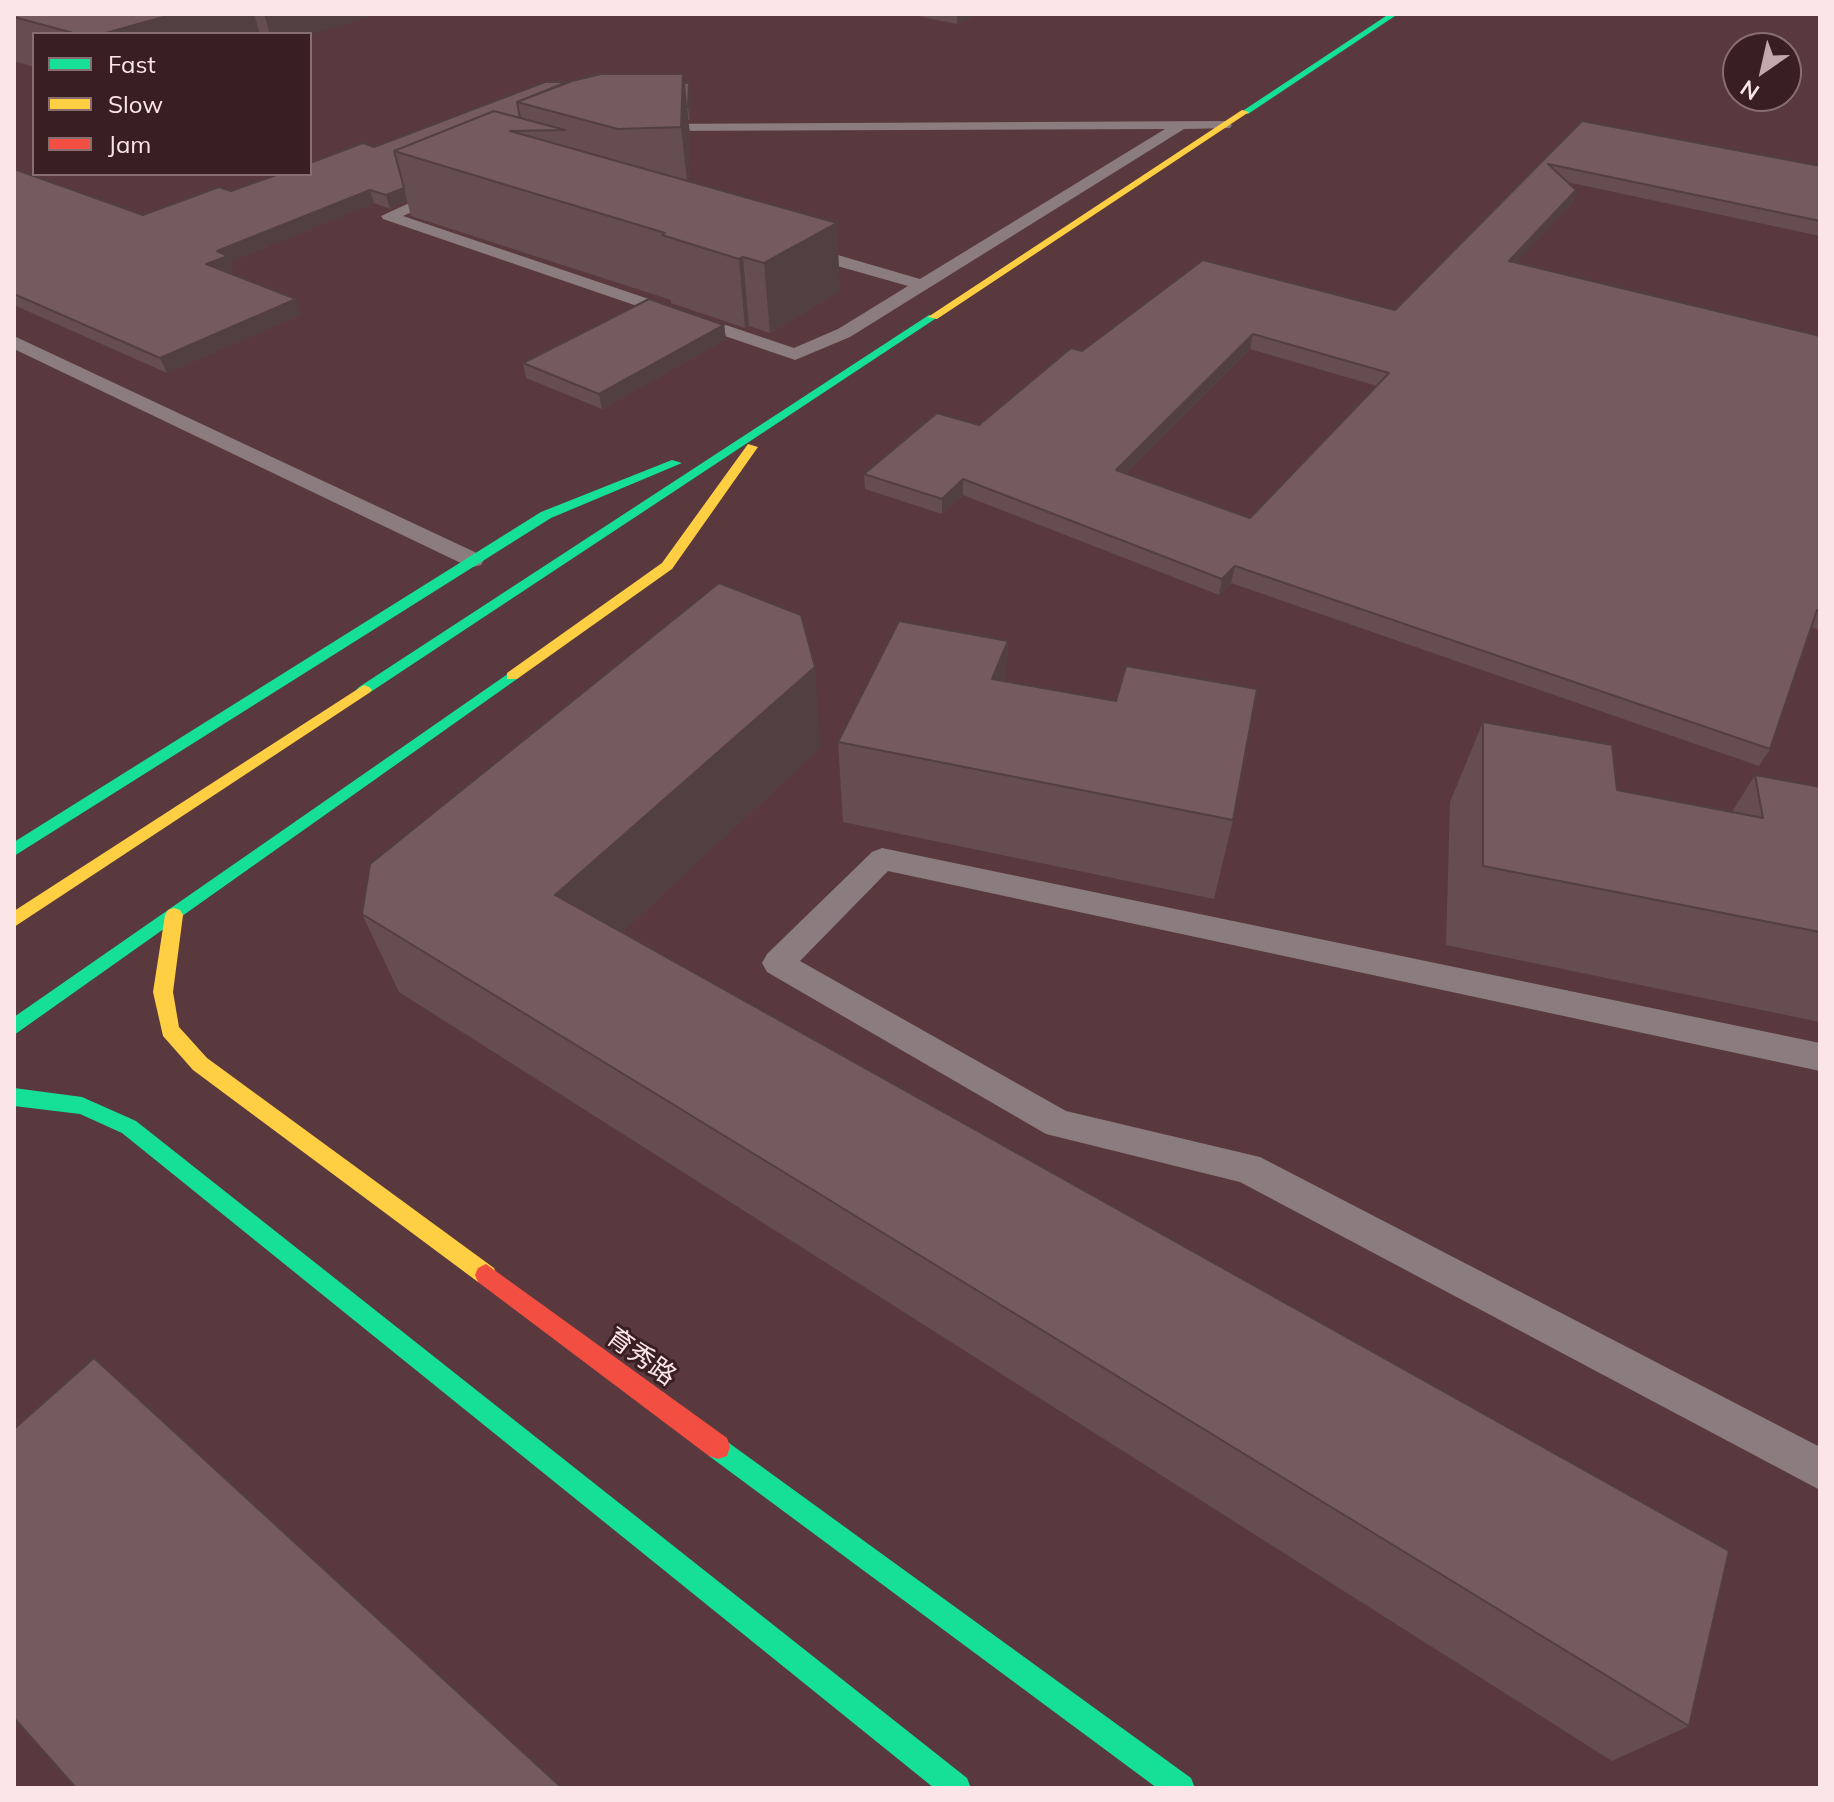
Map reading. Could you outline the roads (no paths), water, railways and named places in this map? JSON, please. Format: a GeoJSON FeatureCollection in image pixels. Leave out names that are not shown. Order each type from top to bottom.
{"type":"FeatureCollection","features":[{"type":"Feature","properties":{"kind":"street"},"geometry":{"type":"LineString","coordinates":[[14,920],[1394,14]]}},
{"type":"Feature","properties":{"kind":"street"},"geometry":{"type":"LineString","coordinates":[[14,850],[546,515],[767,426]]}},
{"type":"Feature","properties":{"kind":"street"},"geometry":{"type":"LineString","coordinates":[[14,1027],[667,566],[767,426]]}},
{"type":"Feature","properties":{"kind":"street","name":"育秀路"},"geometry":{"type":"LineString","coordinates":[[174,915],[163,992],[170,1030],[200,1064],[1181,1788]]}},
{"type":"Feature","properties":{"kind":"street"},"geometry":{"type":"LineString","coordinates":[[14,1097],[82,1106],[129,1127],[957,1788]]}},
{"type":"Feature","properties":{"kind":"lane"},"geometry":{"type":"LineString","coordinates":[[642,127],[1225,125]]}},
{"type":"Feature","properties":{"kind":"lane"},"geometry":{"type":"LineString","coordinates":[[462,184],[389,216],[795,354],[844,333],[1180,126]]}},
{"type":"Feature","properties":{"kind":"lane"},"geometry":{"type":"LineString","coordinates":[[788,246],[922,285]]}},
{"type":"Feature","properties":{"kind":"lane"},"geometry":{"type":"LineString","coordinates":[[14,342],[473,560]]}},
{"type":"Feature","properties":{"kind":"lane"},"geometry":{"type":"LineString","coordinates":[[1820,1057],[882,859],[778,963],[1058,1124],[1247,1168],[1820,1469]]}}]}
